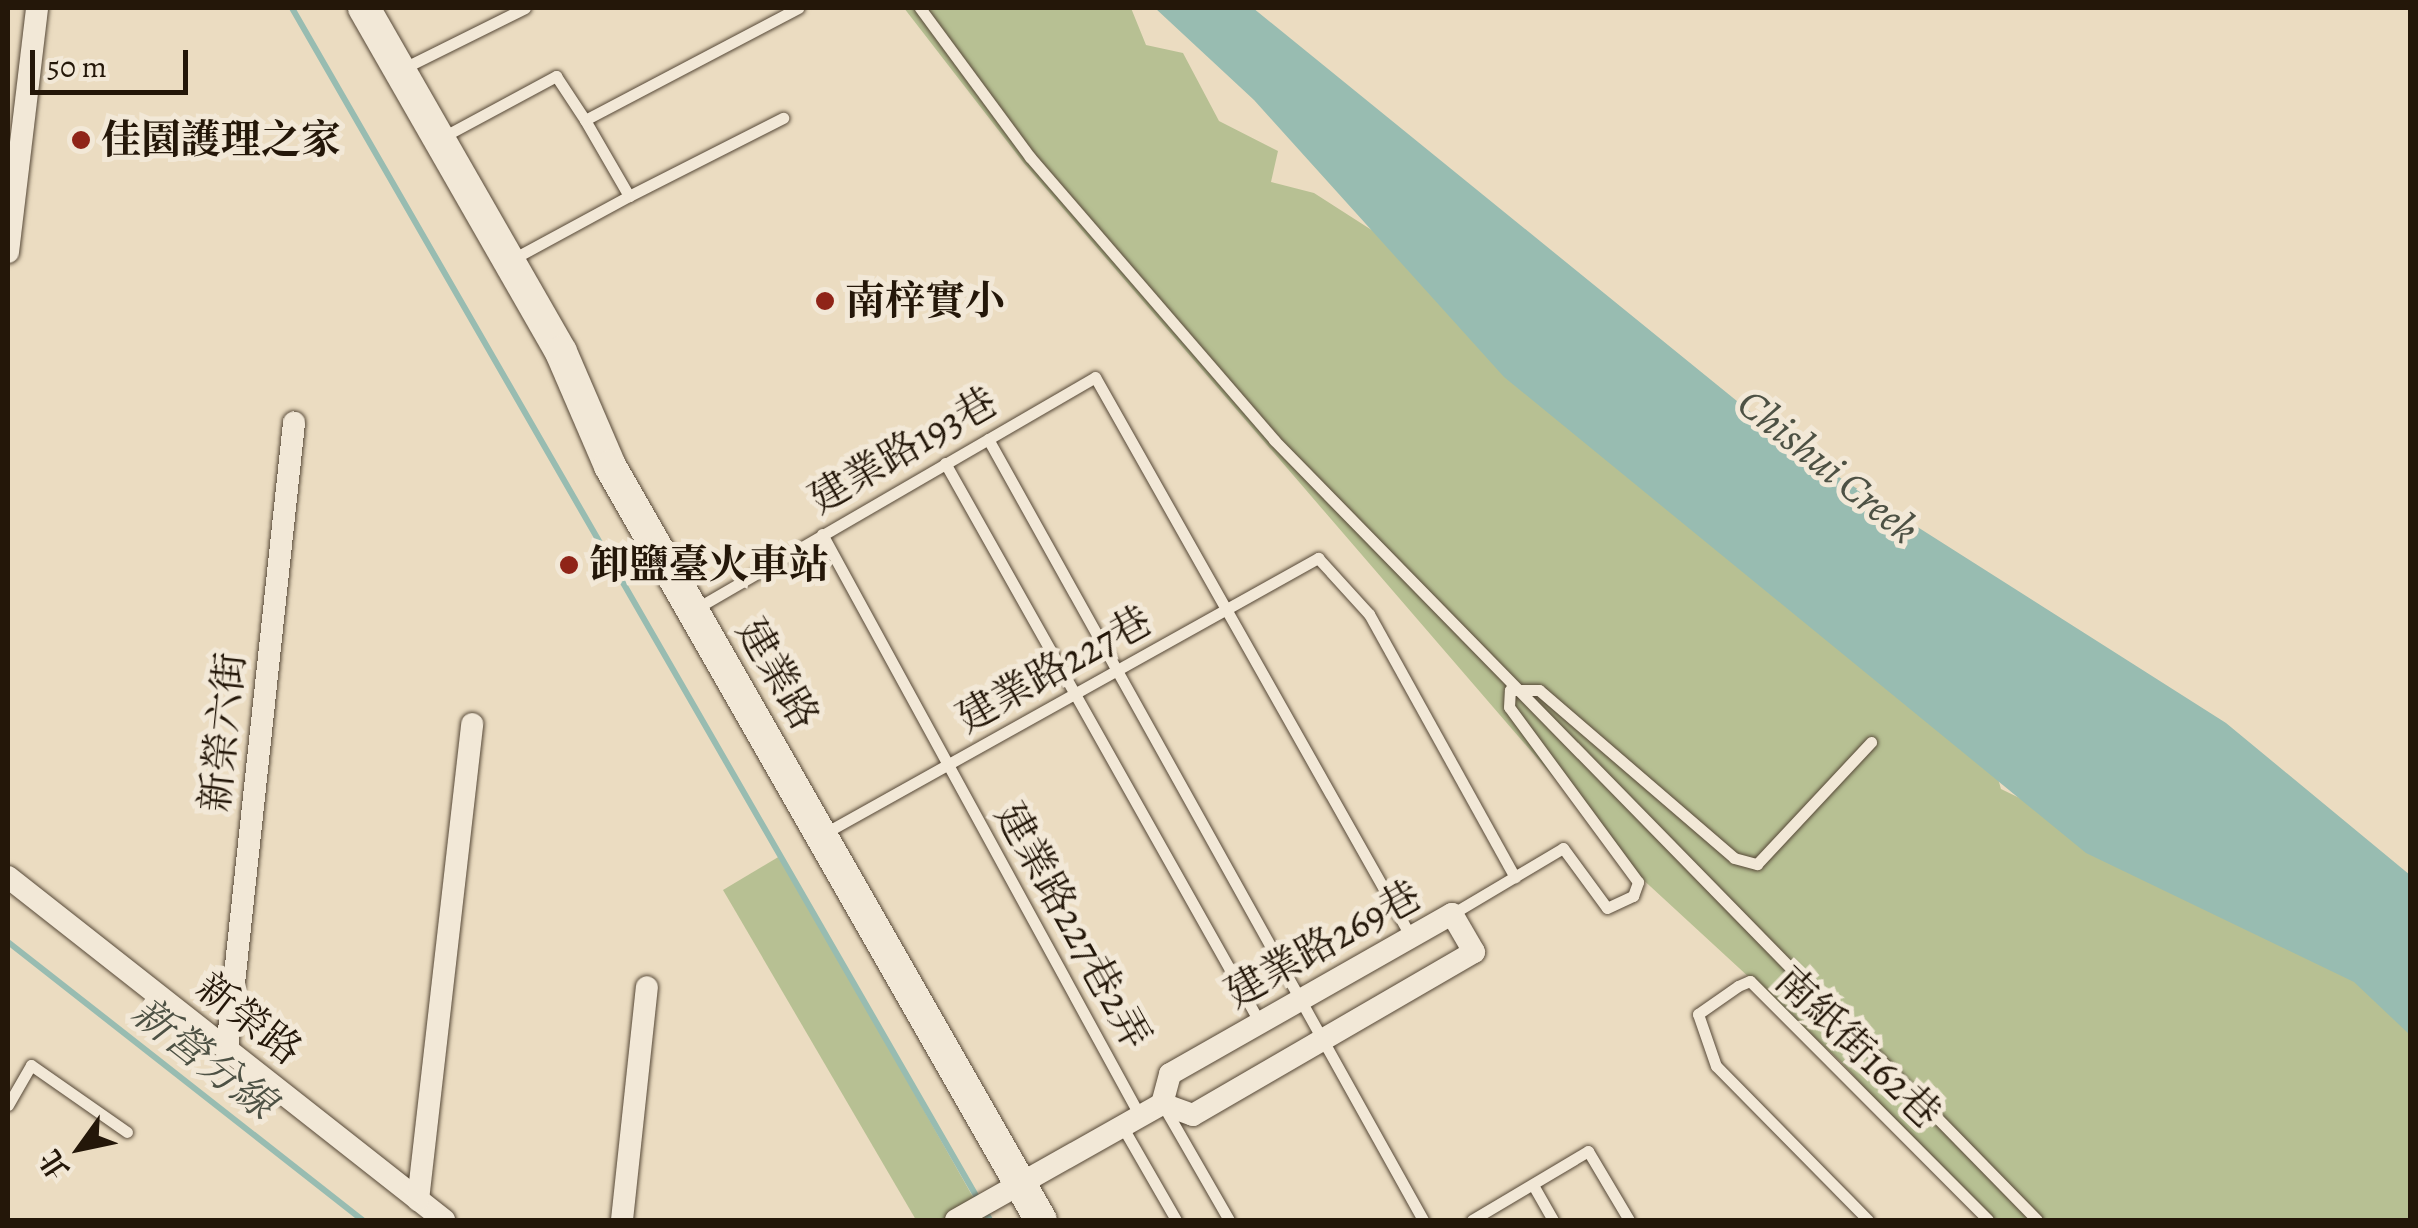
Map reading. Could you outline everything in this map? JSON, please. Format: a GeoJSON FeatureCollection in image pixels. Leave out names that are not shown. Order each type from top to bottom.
{"type":"FeatureCollection","features":[{"type":"Feature","properties":{"kind":"street"},"geometry":{"type":"LineString","coordinates":[[8,252],[37,8]]}},
{"type":"Feature","properties":{"kind":"street","name":"建業路"},"geometry":{"type":"LineString","coordinates":[[364,8],[511,260],[610,466],[1040,1220]]}},
{"type":"Feature","properties":{"kind":"street","name":"新榮六街"},"geometry":{"type":"LineString","coordinates":[[227,1048],[294,424]]}},
{"type":"Feature","properties":{"kind":"street"},"geometry":{"type":"LineString","coordinates":[[418,1200],[472,724]]}},
{"type":"Feature","properties":{"kind":"street","name":"新榮路"},"geometry":{"type":"LineString","coordinates":[[8,877],[444,1220]]}},
{"type":"Feature","properties":{"kind":"street","name":"建業路269巷"},"geometry":{"type":"LineString","coordinates":[[959,1218],[1162,1104],[1170,1074],[1452,914],[1474,952],[1194,1115],[1162,1104]]}},
{"type":"Feature","properties":{"kind":"street"},"geometry":{"type":"LineString","coordinates":[[622,1220],[647,986]]}},
{"type":"Feature","properties":{"kind":"lane"},"geometry":{"type":"LineString","coordinates":[[400,70],[525,8]]}},
{"type":"Feature","properties":{"kind":"lane"},"geometry":{"type":"LineString","coordinates":[[586,120],[798,8]]}},
{"type":"Feature","properties":{"kind":"lane"},"geometry":{"type":"LineString","coordinates":[[920,8],[1030,157],[1274,440],[1510,690],[2037,1220]]}},
{"type":"Feature","properties":{"kind":"lane"},"geometry":{"type":"LineString","coordinates":[[440,139],[556,76],[586,120],[628,196]]}},
{"type":"Feature","properties":{"kind":"lane"},"geometry":{"type":"LineString","coordinates":[[511,260],[783,118]]}},
{"type":"Feature","properties":{"kind":"lane","name":"建業路193巷"},"geometry":{"type":"LineString","coordinates":[[693,610],[1095,377],[1226,610]]}},
{"type":"Feature","properties":{"kind":"lane"},"geometry":{"type":"LineString","coordinates":[[988,438],[1113,674],[1423,1220]]}},
{"type":"Feature","properties":{"kind":"lane"},"geometry":{"type":"LineString","coordinates":[[945,463],[1260,1022]]}},
{"type":"Feature","properties":{"kind":"lane","name":"建業路227巷2弄"},"geometry":{"type":"LineString","coordinates":[[822,534],[950,766],[1131,1121],[1176,1220]]}},
{"type":"Feature","properties":{"kind":"lane","name":"建業路227巷"},"geometry":{"type":"LineString","coordinates":[[821,835],[1318,558],[1369,614],[1514,877]]}},
{"type":"Feature","properties":{"kind":"lane"},"geometry":{"type":"LineString","coordinates":[[1226,610],[1411,936]]}},
{"type":"Feature","properties":{"kind":"lane"},"geometry":{"type":"LineString","coordinates":[[1510,690],[1539,690],[1734,858],[1757,864],[1870,742]]}},
{"type":"Feature","properties":{"kind":"lane"},"geometry":{"type":"LineString","coordinates":[[1452,914],[1563,848],[1607,908],[1633,896],[1638,882],[1508,707],[1510,690]]}},
{"type":"Feature","properties":{"kind":"lane","name":"南紙街162巷"},"geometry":{"type":"LineString","coordinates":[[1868,1220],[1716,1066],[1698,1014],[1738,986],[1750,982],[1988,1220]]}},
{"type":"Feature","properties":{"kind":"lane"},"geometry":{"type":"LineString","coordinates":[[8,1105],[31,1066],[127,1132]]}},
{"type":"Feature","properties":{"kind":"lane"},"geometry":{"type":"LineString","coordinates":[[1162,1104],[1229,1220]]}},
{"type":"Feature","properties":{"kind":"lane"},"geometry":{"type":"LineString","coordinates":[[1472,1220],[1588,1151],[1629,1220]]}},
{"type":"Feature","properties":{"kind":"lane"},"geometry":{"type":"LineString","coordinates":[[1532,1184],[1554,1220]]}},
{"type":"Feature","properties":{"kind":"green space"},"geometry":{"type":"Polygon","coordinates":[[[904,8],[1131,8],[1146,45],[1183,53],[1219,121],[1278,151],[1271,182],[1314,193],[1515,322],[1981,719],[2001,789],[2328,947],[2410,1006],[2410,1220],[1985,1220],[1841,1062],[1638,875],[1023,162],[904,8]]]}},
{"type":"Feature","properties":{"kind":"green space"},"geometry":{"type":"Polygon","coordinates":[[[780,856],[986,1220],[916,1220],[723,890],[780,856]]]}},
{"type":"Feature","properties":{"kind":"water"},"geometry":{"type":"Polygon","coordinates":[[[1155,8],[1253,8],[1801,453],[2226,723],[2410,875],[2410,1035],[2354,982],[2086,853],[1504,377],[1254,100],[1155,8]]]}},
{"type":"Feature","properties":{"kind":"waterway"},"geometry":{"type":"LineString","coordinates":[[292,8],[990,1220]]}},
{"type":"Feature","properties":{"kind":"waterway","name":"新營分線"},"geometry":{"type":"LineString","coordinates":[[8,942],[363,1220]]}},
{"type":"Feature","properties":{"kind":"place","name":"佳園護理之家"},"geometry":{"type":"Point","coordinates":[81,140]}},
{"type":"Feature","properties":{"kind":"place","name":"南梓實小"},"geometry":{"type":"Point","coordinates":[825,301]}},
{"type":"Feature","properties":{"kind":"place","name":"卸鹽臺火車站"},"geometry":{"type":"Point","coordinates":[569,565]}},
{"type":"Feature","properties":{"kind":"water label","name":"Chishui Creek"},"geometry":{"type":"Point","coordinates":[1828,466]}}]}
